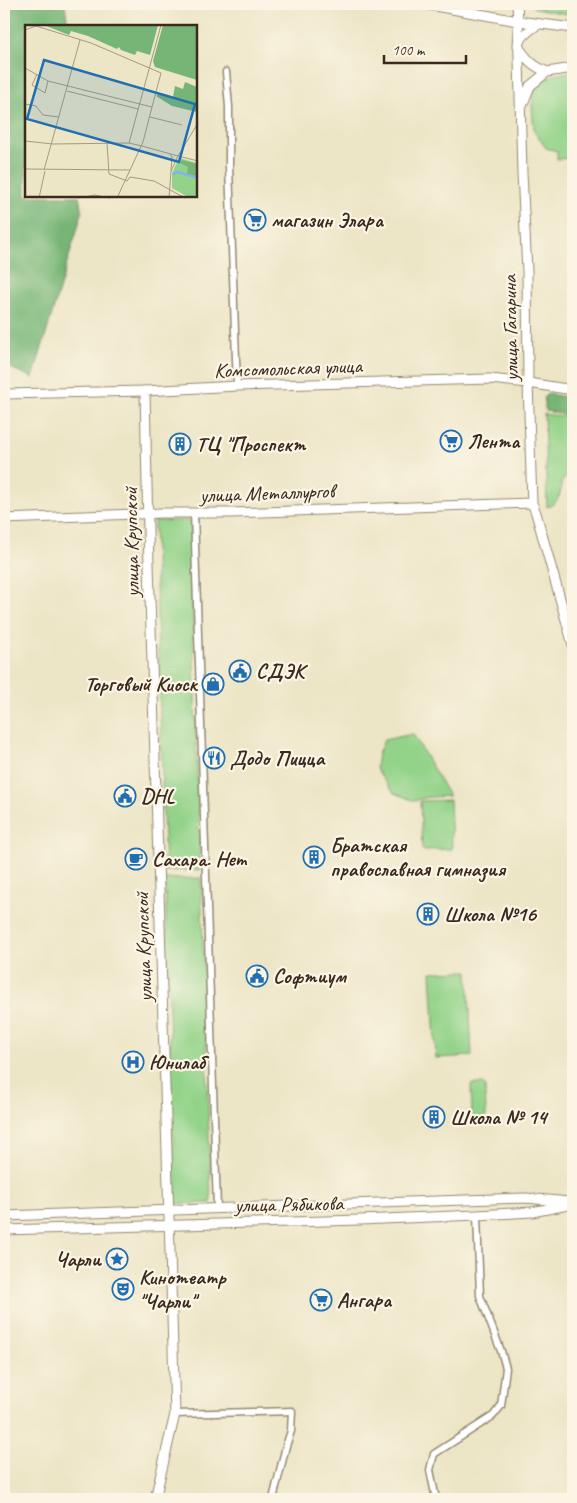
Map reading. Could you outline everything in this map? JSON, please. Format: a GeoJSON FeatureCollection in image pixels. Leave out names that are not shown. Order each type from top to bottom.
{"type":"FeatureCollection","features":[{"type":"Feature","properties":{"kind":"street"},"geometry":{"type":"LineString","coordinates":[[424,4],[573,28]]}},
{"type":"Feature","properties":{"kind":"street","name":"улица Гагарина"},"geometry":{"type":"LineString","coordinates":[[517,4],[527,271],[532,503],[573,645]]}},
{"type":"Feature","properties":{"kind":"street"},"geometry":{"type":"LineString","coordinates":[[540,24],[530,28],[518,45],[526,58],[534,66],[547,72]]}},
{"type":"Feature","properties":{"kind":"street"},"geometry":{"type":"LineString","coordinates":[[521,111],[530,86],[547,72],[573,68]]}},
{"type":"Feature","properties":{"kind":"street"},"geometry":{"type":"LineString","coordinates":[[226,72],[229,106],[229,160],[237,386]]}},
{"type":"Feature","properties":{"kind":"street","name":"Комсомольская улица"},"geometry":{"type":"LineString","coordinates":[[4,394],[490,379],[573,390]]}},
{"type":"Feature","properties":{"kind":"street","name":"улица Крупской"},"geometry":{"type":"LineString","coordinates":[[145,391],[147,514],[175,1414],[155,1499]]}},
{"type":"Feature","properties":{"kind":"street","name":"улица Металлургов"},"geometry":{"type":"LineString","coordinates":[[4,519],[532,503]]}},
{"type":"Feature","properties":{"kind":"street"},"geometry":{"type":"LineString","coordinates":[[194,513],[218,1208]]}},
{"type":"Feature","properties":{"kind":"street"},"geometry":{"type":"LineString","coordinates":[[524,1212],[528,1206],[526,1198]]}},
{"type":"Feature","properties":{"kind":"street","name":"улица Рябикова"},"geometry":{"type":"LineString","coordinates":[[4,1216],[526,1198],[573,1203]]}},
{"type":"Feature","properties":{"kind":"street"},"geometry":{"type":"LineString","coordinates":[[403,1202],[400,1206],[400,1213],[404,1218]]}},
{"type":"Feature","properties":{"kind":"street","name":"улица Рябикова"},"geometry":{"type":"LineString","coordinates":[[4,1230],[477,1215],[532,1212],[573,1203]]}},
{"type":"Feature","properties":{"kind":"street"},"geometry":{"type":"LineString","coordinates":[[436,1499],[430,1470],[434,1454],[493,1416],[501,1406],[506,1368],[499,1344],[480,1296],[477,1215]]}},
{"type":"Feature","properties":{"kind":"street"},"geometry":{"type":"LineString","coordinates":[[175,1414],[292,1411],[291,1431],[273,1499]]}},
{"type":"Feature","properties":{"kind":"green space"},"geometry":{"type":"Polygon","coordinates":[[[4,4],[65,4],[68,25],[25,25],[25,198],[79,198],[82,213],[33,378],[4,365],[4,4]]]}},
{"type":"Feature","properties":{"kind":"green space"},"geometry":{"type":"Polygon","coordinates":[[[530,4],[573,4],[573,15],[534,8],[530,4]]]}},
{"type":"Feature","properties":{"kind":"green space"},"geometry":{"type":"Polygon","coordinates":[[[572,71],[573,158],[557,159],[557,151],[546,148],[534,131],[533,92],[540,82],[551,76],[572,71]]]}},
{"type":"Feature","properties":{"kind":"green space"},"geometry":{"type":"Polygon","coordinates":[[[547,394],[573,398],[573,416],[546,411],[544,397],[547,394]]]}},
{"type":"Feature","properties":{"kind":"green space"},"geometry":{"type":"Polygon","coordinates":[[[544,414],[573,418],[573,472],[570,472],[561,483],[561,491],[557,501],[547,507],[544,414]]]}},
{"type":"Feature","properties":{"kind":"green space"},"geometry":{"type":"Polygon","coordinates":[[[190,520],[200,870],[165,871],[154,521],[190,520]]]}},
{"type":"Feature","properties":{"kind":"green space"},"geometry":{"type":"Polygon","coordinates":[[[413,734],[449,796],[427,797],[415,801],[394,793],[380,775],[376,768],[378,754],[384,740],[413,734]]]}},
{"type":"Feature","properties":{"kind":"green space"},"geometry":{"type":"Polygon","coordinates":[[[450,800],[452,849],[422,850],[420,801],[450,800]]]}},
{"type":"Feature","properties":{"kind":"green space"},"geometry":{"type":"Polygon","coordinates":[[[201,878],[211,1203],[175,1204],[165,879],[201,878]]]}},
{"type":"Feature","properties":{"kind":"green space"},"geometry":{"type":"Polygon","coordinates":[[[468,971],[472,1056],[436,1058],[431,972],[468,971]]]}},
{"type":"Feature","properties":{"kind":"green space"},"geometry":{"type":"Polygon","coordinates":[[[472,1084],[482,1084],[485,1086],[486,1116],[484,1118],[474,1118],[472,1116],[472,1084]]]}},
{"type":"Feature","properties":{"kind":"place","name":"магазин Элара"},"geometry":{"type":"Point","coordinates":[255,220]}},
{"type":"Feature","properties":{"kind":"place","name":"Лента"},"geometry":{"type":"Point","coordinates":[451,441]}},
{"type":"Feature","properties":{"kind":"place","name":"ТЦ \"Проспект"},"geometry":{"type":"Point","coordinates":[180,444]}},
{"type":"Feature","properties":{"kind":"place","name":"СДЭК"},"geometry":{"type":"Point","coordinates":[240,671]}},
{"type":"Feature","properties":{"kind":"place","name":"Торговый Киоск"},"geometry":{"type":"Point","coordinates":[213,684]}},
{"type":"Feature","properties":{"kind":"place","name":"Додо Пицца"},"geometry":{"type":"Point","coordinates":[214,758]}},
{"type":"Feature","properties":{"kind":"place","name":"DHL"},"geometry":{"type":"Point","coordinates":[125,796]}},
{"type":"Feature","properties":{"kind":"place","name":"Братская православная гимназия"},"geometry":{"type":"Point","coordinates":[314,857]}},
{"type":"Feature","properties":{"kind":"place","name":"Сахара. Нет"},"geometry":{"type":"Point","coordinates":[136,859]}},
{"type":"Feature","properties":{"kind":"place","name":"Школа №16"},"geometry":{"type":"Point","coordinates":[428,914]}},
{"type":"Feature","properties":{"kind":"place","name":"Софтиум"},"geometry":{"type":"Point","coordinates":[257,976]}},
{"type":"Feature","properties":{"kind":"place","name":"Юнилаб"},"geometry":{"type":"Point","coordinates":[133,1062]}},
{"type":"Feature","properties":{"kind":"place","name":"Школа № 14"},"geometry":{"type":"Point","coordinates":[434,1117]}},
{"type":"Feature","properties":{"kind":"place","name":"Чарли"},"geometry":{"type":"Point","coordinates":[117,1259]}},
{"type":"Feature","properties":{"kind":"place","name":"Кинотеатр \"Чарли\""},"geometry":{"type":"Point","coordinates":[123,1289]}},
{"type":"Feature","properties":{"kind":"place","name":"Ангара"},"geometry":{"type":"Point","coordinates":[321,1300]}}]}
